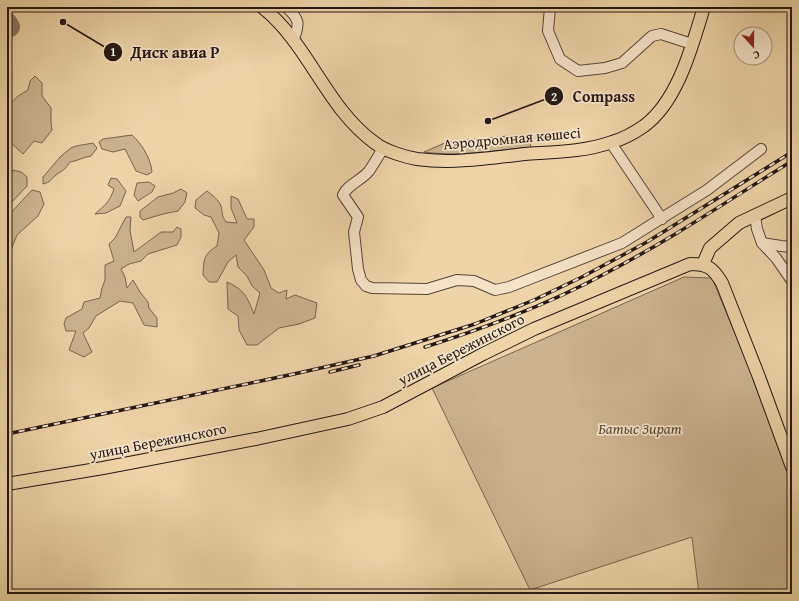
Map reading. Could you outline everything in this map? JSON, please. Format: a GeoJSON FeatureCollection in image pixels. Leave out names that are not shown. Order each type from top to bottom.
{"type":"FeatureCollection","features":[{"type":"Feature","properties":{"kind":"main road","name":"Аэродромная көшесі"},"geometry":{"type":"LineString","coordinates":[[262,7],[274,16],[348,120],[370,139],[383,149],[416,159],[447,162],[594,147],[611,143],[626,137],[644,126],[656,116],[666,103],[675,87],[692,44],[704,7]]}},
{"type":"Feature","properties":{"kind":"main road"},"geometry":{"type":"LineString","coordinates":[[792,198],[739,223],[710,248],[703,264],[713,271],[722,283],[760,377],[792,467]]}},
{"type":"Feature","properties":{"kind":"main road","name":"улица Бережинского"},"geometry":{"type":"LineString","coordinates":[[7,484],[103,468],[256,439],[348,419],[383,407],[534,329],[690,264],[703,264]]}},
{"type":"Feature","properties":{"kind":"street"},"geometry":{"type":"LineString","coordinates":[[286,7],[293,13],[298,21],[298,29],[293,41]]}},
{"type":"Feature","properties":{"kind":"street"},"geometry":{"type":"LineString","coordinates":[[550,7],[548,32],[560,59],[578,71],[605,68],[622,63],[652,36],[662,34],[692,44]]}},
{"type":"Feature","properties":{"kind":"street"},"geometry":{"type":"LineString","coordinates":[[611,143],[662,219]]}},
{"type":"Feature","properties":{"kind":"street"},"geometry":{"type":"LineString","coordinates":[[383,149],[369,171],[346,189],[343,195],[358,217],[354,232],[358,269],[361,280],[366,286],[372,288],[427,289],[457,280],[474,281],[495,290],[622,243],[707,190],[761,149]]}},
{"type":"Feature","properties":{"kind":"street"},"geometry":{"type":"LineString","coordinates":[[755,215],[757,229],[762,244],[776,258],[792,281]]}},
{"type":"Feature","properties":{"kind":"street"},"geometry":{"type":"LineString","coordinates":[[762,244],[792,247]]}},
{"type":"Feature","properties":{"kind":"green space"},"geometry":{"type":"Polygon","coordinates":[[[35,76],[42,83],[42,96],[51,108],[52,130],[42,143],[34,141],[23,154],[7,139],[7,116],[10,105],[20,95],[28,90],[30,81],[35,76]]]}},
{"type":"Feature","properties":{"kind":"green space"},"geometry":{"type":"Polygon","coordinates":[[[132,135],[142,147],[150,162],[152,172],[147,175],[136,171],[125,149],[113,152],[102,149],[99,142],[103,139],[132,135]]]}},
{"type":"Feature","properties":{"kind":"green space"},"geometry":{"type":"Polygon","coordinates":[[[523,136],[529,138],[531,147],[451,154],[424,152],[447,142],[523,136]]]}},
{"type":"Feature","properties":{"kind":"green space"},"geometry":{"type":"Polygon","coordinates":[[[93,143],[97,148],[91,156],[70,162],[49,182],[43,184],[43,177],[61,156],[71,148],[93,143]]]}},
{"type":"Feature","properties":{"kind":"green space"},"geometry":{"type":"Polygon","coordinates":[[[13,170],[21,172],[27,177],[27,186],[7,207],[7,179],[13,170]]]}},
{"type":"Feature","properties":{"kind":"green space"},"geometry":{"type":"Polygon","coordinates":[[[111,178],[117,179],[126,191],[120,206],[106,213],[95,214],[106,203],[112,194],[114,189],[108,185],[111,178]]]}},
{"type":"Feature","properties":{"kind":"green space"},"geometry":{"type":"Polygon","coordinates":[[[149,182],[155,186],[152,192],[138,201],[134,195],[137,183],[149,182]]]}},
{"type":"Feature","properties":{"kind":"green space"},"geometry":{"type":"Polygon","coordinates":[[[181,189],[187,193],[185,202],[178,211],[143,220],[140,217],[140,211],[158,197],[181,189]]]}},
{"type":"Feature","properties":{"kind":"green space"},"geometry":{"type":"Polygon","coordinates":[[[32,190],[40,192],[44,204],[38,216],[17,235],[10,252],[7,255],[7,217],[32,190]]]}},
{"type":"Feature","properties":{"kind":"green space"},"geometry":{"type":"Polygon","coordinates":[[[207,191],[220,204],[226,222],[237,223],[231,208],[231,196],[238,199],[247,219],[254,219],[254,227],[244,240],[264,270],[271,288],[279,293],[287,290],[286,299],[295,295],[317,303],[315,318],[299,324],[279,328],[257,345],[247,345],[239,330],[238,316],[228,309],[227,282],[242,291],[254,314],[260,293],[252,286],[247,276],[238,267],[236,255],[228,262],[217,282],[209,282],[203,275],[205,258],[209,252],[217,246],[219,233],[211,217],[204,215],[195,208],[196,200],[207,191]]]}},
{"type":"Feature","properties":{"kind":"green space"},"geometry":{"type":"Polygon","coordinates":[[[126,217],[131,217],[130,230],[134,252],[161,232],[173,232],[177,227],[181,229],[181,237],[177,245],[148,254],[141,261],[129,264],[121,269],[125,277],[127,288],[133,280],[148,302],[149,308],[157,318],[157,327],[144,325],[133,303],[120,301],[96,316],[89,328],[83,333],[92,352],[84,357],[69,350],[76,331],[66,331],[64,324],[66,318],[82,309],[84,302],[100,298],[105,280],[105,265],[114,261],[109,244],[115,238],[126,217]]]}},
{"type":"Feature","properties":{"kind":"green space","name":"Батыс Зират"},"geometry":{"type":"Polygon","coordinates":[[[684,277],[712,278],[792,471],[792,594],[699,594],[692,537],[530,590],[432,388],[684,277]]]}},
{"type":"Feature","properties":{"kind":"taxiway"},"geometry":{"type":"LineString","coordinates":[[7,22],[10,27]]}},
{"type":"Feature","properties":{"kind":"railway"},"geometry":{"type":"LineString","coordinates":[[7,434],[374,356],[475,324],[534,300],[582,277],[647,242],[792,152]]}},
{"type":"Feature","properties":{"kind":"railway"},"geometry":{"type":"LineString","coordinates":[[425,347],[519,314],[588,283],[657,245],[792,161]]}},
{"type":"Feature","properties":{"kind":"railway"},"geometry":{"type":"LineString","coordinates":[[330,372],[359,365]]}},
{"type":"Feature","properties":{"kind":"place","name":"Диск авиа Р"},"geometry":{"type":"Point","coordinates":[63,22]}},
{"type":"Feature","properties":{"kind":"place","name":"Compass"},"geometry":{"type":"Point","coordinates":[488,121]}}]}
